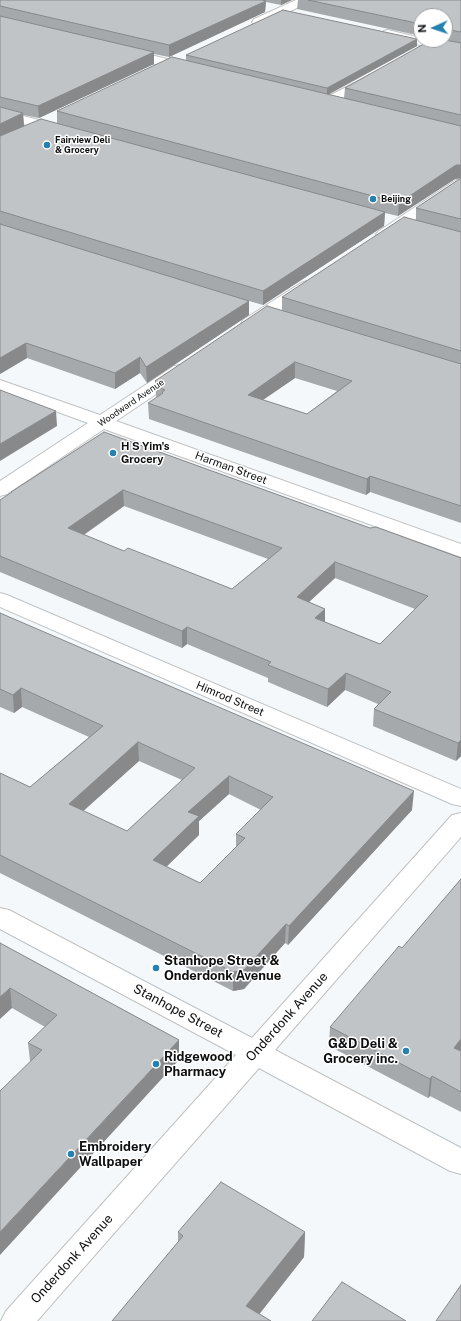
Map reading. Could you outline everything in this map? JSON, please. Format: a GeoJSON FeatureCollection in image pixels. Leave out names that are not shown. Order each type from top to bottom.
{"type":"FeatureCollection","features":[{"type":"Feature","properties":{"kind":"street"},"geometry":{"type":"LineString","coordinates":[[250,26],[305,0]]}},
{"type":"Feature","properties":{"kind":"street"},"geometry":{"type":"LineString","coordinates":[[260,6],[303,16]]}},
{"type":"Feature","properties":{"kind":"street"},"geometry":{"type":"LineString","coordinates":[[379,32],[413,40]]}},
{"type":"Feature","properties":{"kind":"street"},"geometry":{"type":"LineString","coordinates":[[416,53],[425,48]]}},
{"type":"Feature","properties":{"kind":"street"},"geometry":{"type":"LineString","coordinates":[[111,50],[201,72]]}},
{"type":"Feature","properties":{"kind":"street"},"geometry":{"type":"LineString","coordinates":[[152,72],[186,56]]}},
{"type":"Feature","properties":{"kind":"street"},"geometry":{"type":"LineString","coordinates":[[328,102],[383,72]]}},
{"type":"Feature","properties":{"kind":"street"},"geometry":{"type":"LineString","coordinates":[[313,99],[343,106]]}},
{"type":"Feature","properties":{"kind":"street"},"geometry":{"type":"LineString","coordinates":[[0,114],[70,133]]}},
{"type":"Feature","properties":{"kind":"street"},"geometry":{"type":"LineString","coordinates":[[24,133],[57,117]]}},
{"type":"Feature","properties":{"kind":"street"},"geometry":{"type":"LineString","coordinates":[[370,244],[461,183]]}},
{"type":"Feature","properties":{"kind":"street"},"geometry":{"type":"LineString","coordinates":[[384,218],[419,228]]}},
{"type":"Feature","properties":{"kind":"street"},"geometry":{"type":"LineString","coordinates":[[238,331],[317,279]]}},
{"type":"Feature","properties":{"kind":"street"},"geometry":{"type":"LineString","coordinates":[[245,307],[285,319]]}},
{"type":"Feature","properties":{"kind":"street","name":"Woodward Avenue"},"geometry":{"type":"LineString","coordinates":[[0,490],[192,362]]}},
{"type":"Feature","properties":{"kind":"street","name":"Harman Street"},"geometry":{"type":"LineString","coordinates":[[0,385],[461,551]]}},
{"type":"Feature","properties":{"kind":"street","name":"Himrod Street"},"geometry":{"type":"LineString","coordinates":[[0,600],[461,798]]}},
{"type":"Feature","properties":{"kind":"street","name":"Onderdonk Avenue"},"geometry":{"type":"LineString","coordinates":[[17,1321],[461,821]]}},
{"type":"Feature","properties":{"kind":"street","name":"Stanhope Street"},"geometry":{"type":"LineString","coordinates":[[0,917],[461,1162]]}},
{"type":"Feature","properties":{"kind":"building"},"geometry":{"type":"Polygon","coordinates":[[[0,0],[266,1],[169,45],[0,6],[0,0]]]}},
{"type":"Feature","properties":{"kind":"building"},"geometry":{"type":"Polygon","coordinates":[[[308,0],[461,0],[461,32],[453,30],[453,8],[413,8],[413,22],[308,0]]]}},
{"type":"Feature","properties":{"kind":"building"},"geometry":{"type":"Polygon","coordinates":[[[283,10],[413,38],[413,41],[327,88],[186,55],[283,10]]]}},
{"type":"Feature","properties":{"kind":"building"},"geometry":{"type":"Polygon","coordinates":[[[0,16],[154,52],[38,106],[0,97],[0,16]]]}},
{"type":"Feature","properties":{"kind":"building"},"geometry":{"type":"Polygon","coordinates":[[[453,42],[461,43],[461,115],[345,88],[417,48],[453,48],[453,42]]]}},
{"type":"Feature","properties":{"kind":"building"},"geometry":{"type":"Polygon","coordinates":[[[172,57],[461,126],[461,165],[456,165],[399,203],[57,111],[172,57]]]}},
{"type":"Feature","properties":{"kind":"building"},"geometry":{"type":"Polygon","coordinates":[[[0,107],[23,113],[0,124],[0,107]]]}},
{"type":"Feature","properties":{"kind":"building"},"geometry":{"type":"Polygon","coordinates":[[[41,119],[385,212],[263,291],[0,211],[0,136],[41,119]]]}},
{"type":"Feature","properties":{"kind":"building"},"geometry":{"type":"Polygon","coordinates":[[[461,178],[461,219],[416,208],[461,178]]]}},
{"type":"Feature","properties":{"kind":"building"},"geometry":{"type":"Polygon","coordinates":[[[404,217],[461,232],[461,351],[282,297],[404,217]]]}},
{"type":"Feature","properties":{"kind":"building"},"geometry":{"type":"Polygon","coordinates":[[[0,224],[249,301],[146,367],[140,357],[115,373],[26,343],[0,358],[0,224]]]}},
{"type":"Feature","properties":{"kind":"building"},"geometry":{"type":"Polygon","coordinates":[[[267,306],[461,364],[461,506],[370,476],[367,479],[148,403],[165,390],[160,388],[155,381],[267,306]],[[295,362],[248,395],[307,414],[352,381],[295,362]]]}},
{"type":"Feature","properties":{"kind":"building"},"geometry":{"type":"Polygon","coordinates":[[[0,390],[56,411],[0,444],[0,390]]]}},
{"type":"Feature","properties":{"kind":"building"},"geometry":{"type":"Polygon","coordinates":[[[104,432],[370,528],[376,527],[461,558],[461,740],[458,743],[374,709],[391,692],[346,673],[328,689],[268,665],[271,662],[187,627],[182,631],[0,556],[0,500],[104,432]],[[123,490],[68,528],[124,551],[128,548],[232,589],[282,548],[123,490]],[[335,562],[297,597],[325,609],[315,618],[380,644],[428,596],[335,562]]]}},
{"type":"Feature","properties":{"kind":"building"},"geometry":{"type":"Polygon","coordinates":[[[0,613],[414,791],[289,926],[286,924],[244,970],[233,972],[0,855],[0,773],[30,787],[103,726],[21,688],[13,695],[0,689],[0,613]],[[138,742],[69,804],[127,831],[195,768],[138,742]],[[229,776],[188,812],[199,816],[153,860],[200,883],[245,838],[236,834],[273,797],[229,776]]]}},
{"type":"Feature","properties":{"kind":"building"},"geometry":{"type":"Polygon","coordinates":[[[461,879],[461,1039],[454,1048],[461,1051],[461,1092],[432,1076],[430,1079],[330,1027],[399,946],[402,948],[461,879]]]}},
{"type":"Feature","properties":{"kind":"building"},"geometry":{"type":"Polygon","coordinates":[[[0,943],[179,1040],[0,1232],[0,1091],[42,1050],[28,1043],[57,1015],[10,988],[0,997],[0,943]]]}},
{"type":"Feature","properties":{"kind":"building"},"geometry":{"type":"Polygon","coordinates":[[[221,1182],[305,1232],[246,1306],[271,1321],[112,1321],[183,1236],[178,1232],[221,1182]]]}},
{"type":"Feature","properties":{"kind":"building"},"geometry":{"type":"Polygon","coordinates":[[[342,1282],[406,1321],[312,1321],[342,1282]]]}},
{"type":"Feature","properties":{"kind":"building"},"geometry":{"type":"Polygon","coordinates":[[[461,1285],[461,1321],[436,1321],[461,1285]]]}},
{"type":"Feature","properties":{"kind":"place","name":"Fairview Deli & Grocery"},"geometry":{"type":"Point","coordinates":[47,145]}},
{"type":"Feature","properties":{"kind":"place","name":"Beijing"},"geometry":{"type":"Point","coordinates":[373,199]}},
{"type":"Feature","properties":{"kind":"place","name":"H S Yim's Grocery"},"geometry":{"type":"Point","coordinates":[113,453]}},
{"type":"Feature","properties":{"kind":"place","name":"Stanhope Street & Onderdonk Avenue"},"geometry":{"type":"Point","coordinates":[156,968]}},
{"type":"Feature","properties":{"kind":"place","name":"G&D Deli & Grocery inc."},"geometry":{"type":"Point","coordinates":[406,1051]}},
{"type":"Feature","properties":{"kind":"place","name":"Ridgewood Pharmacy"},"geometry":{"type":"Point","coordinates":[156,1064]}},
{"type":"Feature","properties":{"kind":"place","name":"Embroidery Wallpaper"},"geometry":{"type":"Point","coordinates":[71,1154]}}]}
